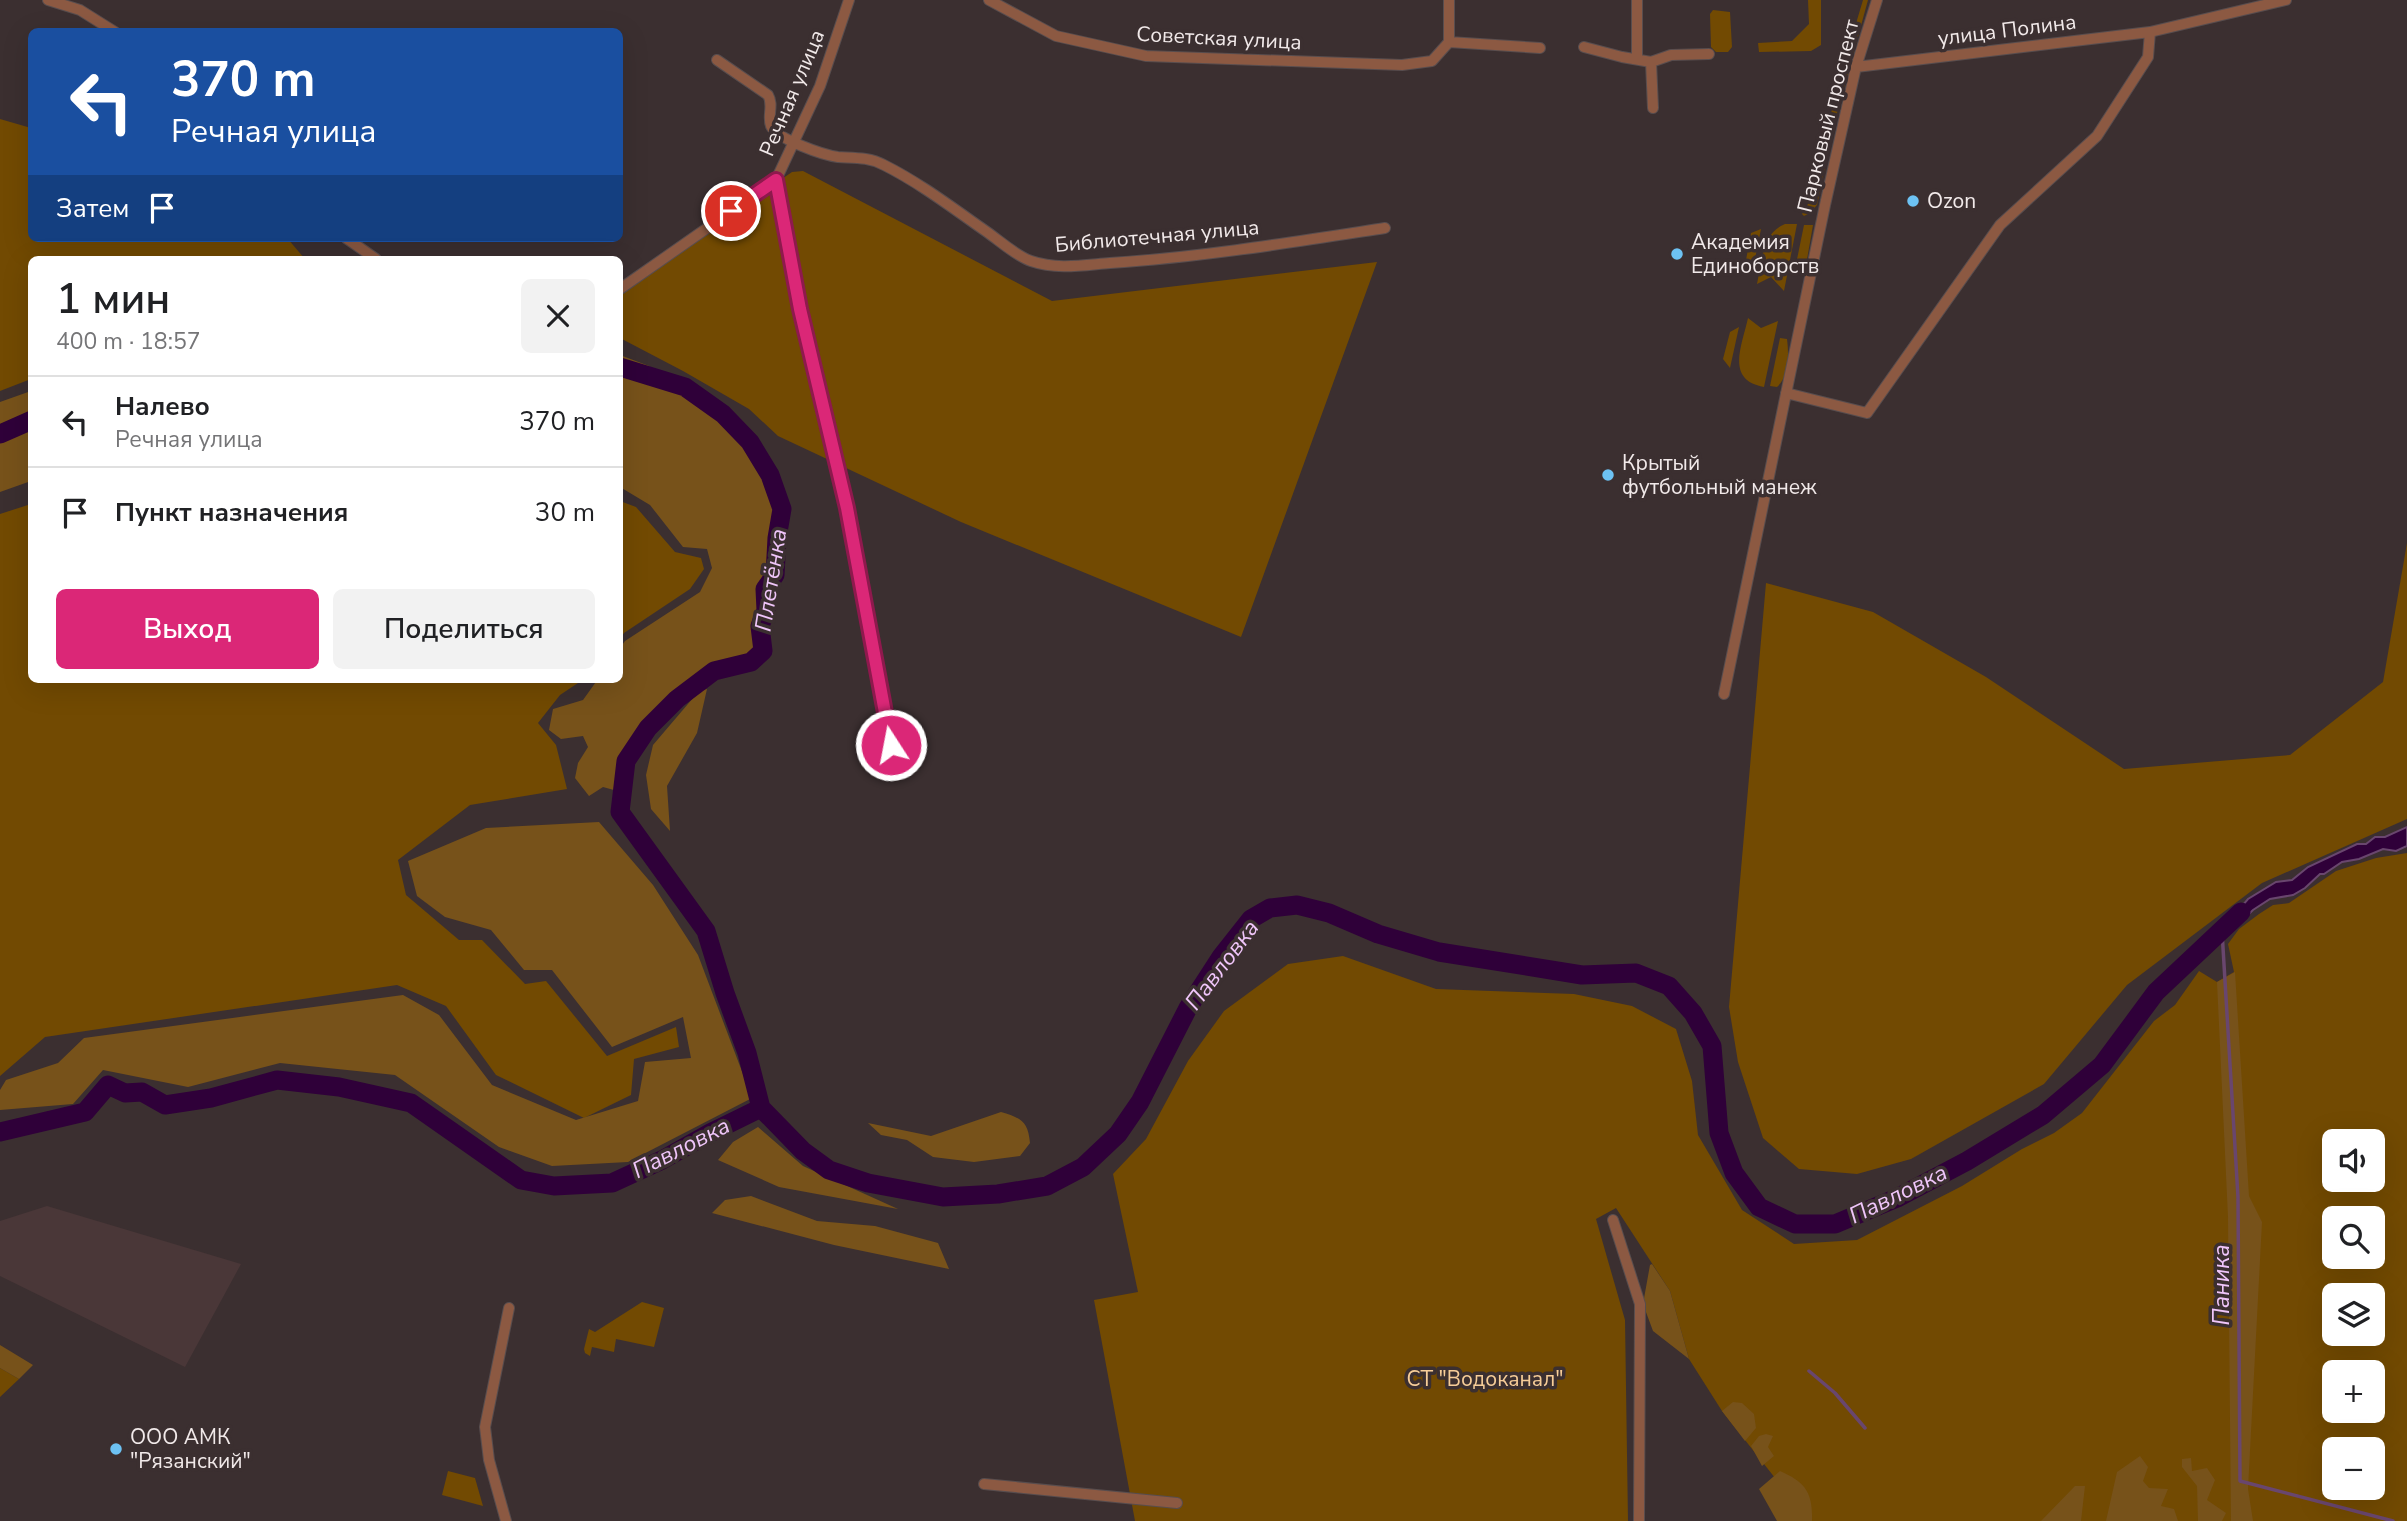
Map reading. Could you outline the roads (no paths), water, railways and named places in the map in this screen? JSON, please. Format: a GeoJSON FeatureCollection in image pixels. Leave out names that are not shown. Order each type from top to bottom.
{"type":"FeatureCollection","features":[{"type":"Feature","properties":{"kind":"street"},"geometry":{"type":"LineString","coordinates":[[48,0],[80,10],[109,28]]}},
{"type":"Feature","properties":{"kind":"street","name":"Речная улица"},"geometry":{"type":"LineString","coordinates":[[623,287],[776,180],[820,86],[849,0]]}},
{"type":"Feature","properties":{"kind":"street","name":"Советская улица"},"geometry":{"type":"LineString","coordinates":[[989,0],[1056,36],[1146,56],[1402,65],[1432,61],[1449,42]]}},
{"type":"Feature","properties":{"kind":"street"},"geometry":{"type":"LineString","coordinates":[[1449,0],[1449,42],[1540,48]]}},
{"type":"Feature","properties":{"kind":"street"},"geometry":{"type":"LineString","coordinates":[[1637,0],[1637,60]]}},
{"type":"Feature","properties":{"kind":"street","name":"Парковый проспект"},"geometry":{"type":"LineString","coordinates":[[1724,694],[1856,67],[1877,0]]}},
{"type":"Feature","properties":{"kind":"street","name":"улица Полина"},"geometry":{"type":"LineString","coordinates":[[1856,67],[2150,32],[2286,0]]}},
{"type":"Feature","properties":{"kind":"street"},"geometry":{"type":"LineString","coordinates":[[1786,393],[1867,413],[2000,225],[2097,136],[2148,57],[2150,32]]}},
{"type":"Feature","properties":{"kind":"street"},"geometry":{"type":"LineString","coordinates":[[1584,47],[1651,62],[1671,55],[1709,54]]}},
{"type":"Feature","properties":{"kind":"street","name":"Библиотечная улица"},"geometry":{"type":"LineString","coordinates":[[717,60],[768,95],[771,100],[769,119],[772,128],[794,142],[835,156],[865,158],[883,164],[1028,260],[1045,265],[1137,261],[1385,228]]}},
{"type":"Feature","properties":{"kind":"street"},"geometry":{"type":"LineString","coordinates":[[1651,62],[1653,108]]}},
{"type":"Feature","properties":{"kind":"street"},"geometry":{"type":"LineString","coordinates":[[776,180],[800,309],[847,508],[891,745]]}},
{"type":"Feature","properties":{"kind":"street"},"geometry":{"type":"LineString","coordinates":[[352,242],[372,256]]}},
{"type":"Feature","properties":{"kind":"street"},"geometry":{"type":"LineString","coordinates":[[1613,1220],[1640,1304],[1639,1521]]}},
{"type":"Feature","properties":{"kind":"street"},"geometry":{"type":"LineString","coordinates":[[506,1521],[489,1460],[485,1427],[509,1308]]}},
{"type":"Feature","properties":{"kind":"street"},"geometry":{"type":"LineString","coordinates":[[984,1484],[1177,1503]]}},
{"type":"Feature","properties":{"kind":"waterway","name":"Павловка"},"geometry":{"type":"LineString","coordinates":[[623,368],[685,387],[723,414],[750,442],[770,475],[782,509],[775,575],[765,589],[766,610],[760,626],[763,651],[751,662],[714,671],[677,699],[648,728],[626,761],[620,812],[706,931],[747,1053],[761,1108],[803,1151],[829,1170],[868,1183],[943,1197],[998,1194],[1047,1186],[1083,1167],[1118,1134],[1140,1102],[1188,1008],[1221,957],[1251,919],[1270,908],[1297,905],[1329,913],[1378,934],[1439,952],[1582,975],[1636,973],[1669,986],[1693,1013],[1712,1046],[1719,1133],[1734,1173],[1759,1207],[1795,1224],[1835,1224],[1897,1198],[1967,1161],[2043,1115],[2102,1065],[2156,992],[2241,912]]}},
{"type":"Feature","properties":{"kind":"waterway","name":"Плетёнка"},"geometry":{"type":"LineString","coordinates":[[0,434],[28,422]]}},
{"type":"Feature","properties":{"kind":"waterway","name":"Паника"},"geometry":{"type":"LineString","coordinates":[[2222,931],[2238,1197],[2240,1481],[2393,1521]]}},
{"type":"Feature","properties":{"kind":"waterway","name":"Павловка"},"geometry":{"type":"LineString","coordinates":[[0,1132],[85,1112],[108,1085],[125,1093],[142,1092],[165,1105],[211,1098],[277,1080],[339,1087],[411,1103],[521,1180],[554,1186],[612,1183],[761,1108]]}},
{"type":"Feature","properties":{"kind":"waterway"},"geometry":{"type":"LineString","coordinates":[[1809,1371],[1835,1393],[1865,1428]]}},
{"type":"Feature","properties":{"kind":"place","name":"Ozon"},"geometry":{"type":"Point","coordinates":[1913,201]}},
{"type":"Feature","properties":{"kind":"place","name":"Академия Единоборств"},"geometry":{"type":"Point","coordinates":[1677,254]}},
{"type":"Feature","properties":{"kind":"place","name":"Крытый футбольный манеж"},"geometry":{"type":"Point","coordinates":[1608,475]}},
{"type":"Feature","properties":{"kind":"place","name":"ООО АМК \"Рязанский\""},"geometry":{"type":"Point","coordinates":[116,1449]}},
{"type":"Feature","properties":{"kind":"park label","name":"СТ \"Водоканал\""},"geometry":{"type":"Point","coordinates":[1485,1379]}}]}
